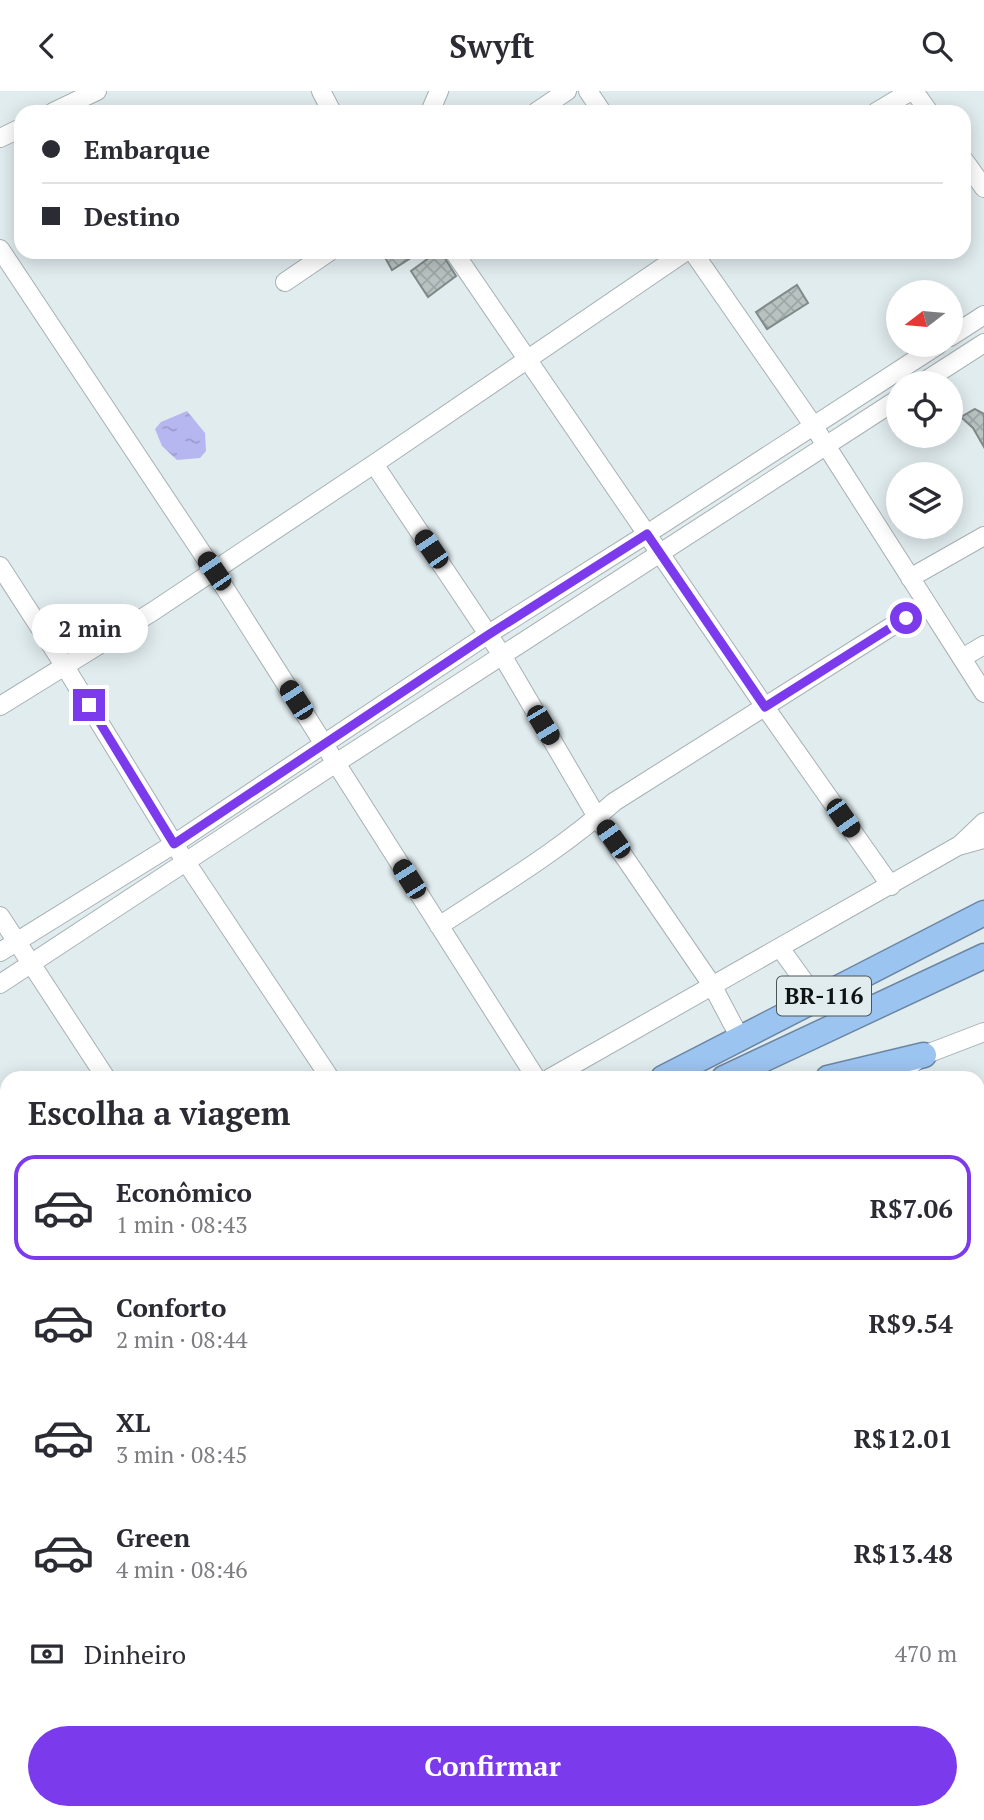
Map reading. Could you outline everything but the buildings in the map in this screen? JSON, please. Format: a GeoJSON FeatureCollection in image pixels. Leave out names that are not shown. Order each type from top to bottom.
{"type":"FeatureCollection","features":[{"type":"Feature","properties":{"kind":"highway","name":"BR-116"},"geometry":{"type":"LineString","coordinates":[[676,1071],[984,913]]}},
{"type":"Feature","properties":{"kind":"highway"},"geometry":{"type":"LineString","coordinates":[[739,1071],[984,956]]}},
{"type":"Feature","properties":{"kind":"highway"},"geometry":{"type":"LineString","coordinates":[[863,1071],[924,1055]]}},
{"type":"Feature","properties":{"kind":"street"},"geometry":{"type":"LineString","coordinates":[[67,105],[96,91]]}},
{"type":"Feature","properties":{"kind":"street"},"geometry":{"type":"LineString","coordinates":[[546,105],[566,91]]}},
{"type":"Feature","properties":{"kind":"street"},"geometry":{"type":"LineString","coordinates":[[889,105],[912,91],[923,105]]}},
{"type":"Feature","properties":{"kind":"street"},"geometry":{"type":"LineString","coordinates":[[971,170],[984,188]]}},
{"type":"Feature","properties":{"kind":"street"},"geometry":{"type":"LineString","coordinates":[[0,249],[6,269],[214,571],[532,1071]]}},
{"type":"Feature","properties":{"kind":"street"},"geometry":{"type":"LineString","coordinates":[[285,282],[319,259]]}},
{"type":"Feature","properties":{"kind":"street"},"geometry":{"type":"LineString","coordinates":[[459,259],[765,707],[891,886]]}},
{"type":"Feature","properties":{"kind":"street"},"geometry":{"type":"LineString","coordinates":[[0,706],[214,571],[675,259]]}},
{"type":"Feature","properties":{"kind":"street"},"geometry":{"type":"LineString","coordinates":[[698,259],[813,425],[909,578],[972,666],[984,693]]}},
{"type":"Feature","properties":{"kind":"street"},"geometry":{"type":"LineString","coordinates":[[963,329],[984,315]]}},
{"type":"Feature","properties":{"kind":"street"},"geometry":{"type":"LineString","coordinates":[[941,371],[984,342]]}},
{"type":"Feature","properties":{"kind":"street"},"geometry":{"type":"LineString","coordinates":[[0,953],[174,844],[488,635],[918,357]]}},
{"type":"Feature","properties":{"kind":"street"},"geometry":{"type":"LineString","coordinates":[[940,357],[946,368]]}},
{"type":"Feature","properties":{"kind":"street"},"geometry":{"type":"LineString","coordinates":[[0,984],[886,407]]}},
{"type":"Feature","properties":{"kind":"street"},"geometry":{"type":"LineString","coordinates":[[374,464],[502,655],[597,817],[712,985],[740,1038]]}},
{"type":"Feature","properties":{"kind":"street"},"geometry":{"type":"LineString","coordinates":[[909,578],[984,536]]}},
{"type":"Feature","properties":{"kind":"street"},"geometry":{"type":"LineString","coordinates":[[0,566],[64,664],[174,844],[325,1071]]}},
{"type":"Feature","properties":{"kind":"street"},"geometry":{"type":"LineString","coordinates":[[439,926],[536,862],[614,803],[927,604]]}},
{"type":"Feature","properties":{"kind":"street"},"geometry":{"type":"LineString","coordinates":[[972,666],[984,645]]}},
{"type":"Feature","properties":{"kind":"street"},"geometry":{"type":"LineString","coordinates":[[562,1071],[891,886],[958,846],[984,822]]}},
{"type":"Feature","properties":{"kind":"street"},"geometry":{"type":"LineString","coordinates":[[958,846],[984,839]]}},
{"type":"Feature","properties":{"kind":"street"},"geometry":{"type":"LineString","coordinates":[[0,916],[101,1071]]}},
{"type":"Feature","properties":{"kind":"street"},"geometry":{"type":"LineString","coordinates":[[780,948],[817,999]]}},
{"type":"Feature","properties":{"kind":"street"},"geometry":{"type":"LineString","coordinates":[[902,1071],[924,1055],[984,1032]]}},
{"type":"Feature","properties":{"kind":"water"},"geometry":{"type":"Polygon","coordinates":[[[187,411],[205,433],[206,451],[200,458],[177,460],[162,446],[155,429],[161,422],[187,411]]]}},
{"type":"Feature","properties":{"kind":"route"},"geometry":{"type":"LineString","coordinates":[[89,705],[174,844],[488,635],[647,534],[765,707],[906,618]]}}]}
